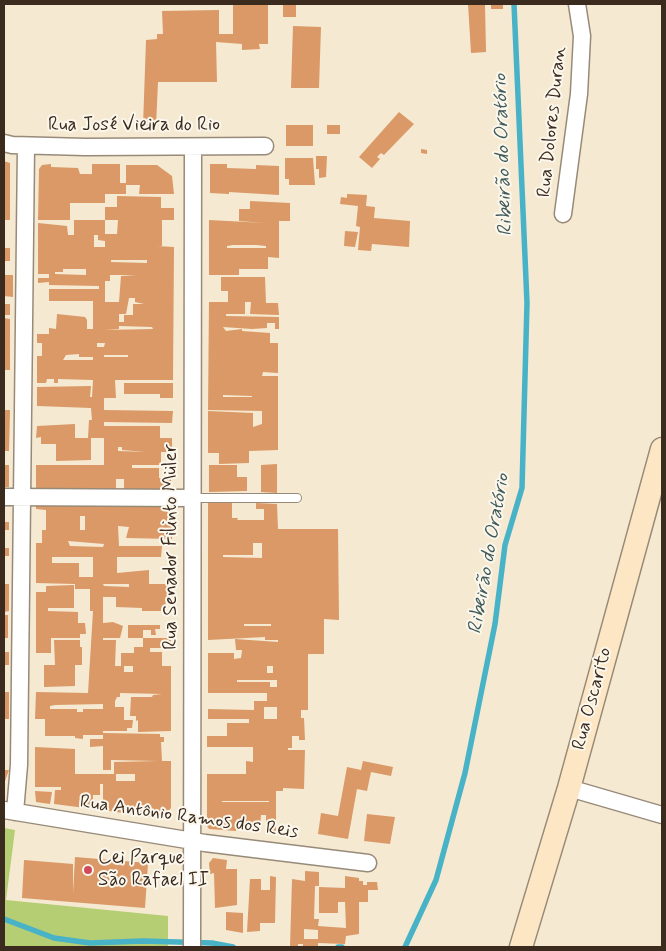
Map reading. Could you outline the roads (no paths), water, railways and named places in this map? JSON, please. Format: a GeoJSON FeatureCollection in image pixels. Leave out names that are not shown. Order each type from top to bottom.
{"type":"FeatureCollection","features":[{"type":"Feature","properties":{"kind":"main road","name":"Rua Oscarito"},"geometry":{"type":"LineString","coordinates":[[521,947],[569,788],[662,449]]}},
{"type":"Feature","properties":{"kind":"street","name":"Rua Dolores Duran"},"geometry":{"type":"LineString","coordinates":[[563,214],[580,75],[582,36],[577,4]]}},
{"type":"Feature","properties":{"kind":"street","name":"Rua José Vieira do Rio"},"geometry":{"type":"LineString","coordinates":[[4,143],[26,146],[265,146]]}},
{"type":"Feature","properties":{"kind":"street"},"geometry":{"type":"LineString","coordinates":[[9,811],[19,765],[26,146]]}},
{"type":"Feature","properties":{"kind":"street","name":"Rua Senador Filinto Müler"},"geometry":{"type":"LineString","coordinates":[[192,947],[193,147]]}},
{"type":"Feature","properties":{"kind":"street"},"geometry":{"type":"LineString","coordinates":[[4,497],[192,498]]}},
{"type":"Feature","properties":{"kind":"street"},"geometry":{"type":"LineString","coordinates":[[569,788],[662,815]]}},
{"type":"Feature","properties":{"kind":"street","name":"Rua Antônio Ramos dos Reis"},"geometry":{"type":"LineString","coordinates":[[9,811],[192,841],[368,863]]}},
{"type":"Feature","properties":{"kind":"lane"},"geometry":{"type":"LineString","coordinates":[[192,498],[297,498]]}},
{"type":"Feature","properties":{"kind":"waterway","name":"Ribeirão do Oratório"},"geometry":{"type":"LineString","coordinates":[[405,947],[436,880],[465,773],[495,624],[505,545],[522,488],[527,303],[514,4]]}},
{"type":"Feature","properties":{"kind":"waterway"},"geometry":{"type":"LineString","coordinates":[[4,919],[54,938],[90,943],[143,941],[212,943],[233,947]]}},
{"type":"Feature","properties":{"kind":"place","name":"Cei Parque São Rafael II"},"geometry":{"type":"Point","coordinates":[88,870]}}]}
